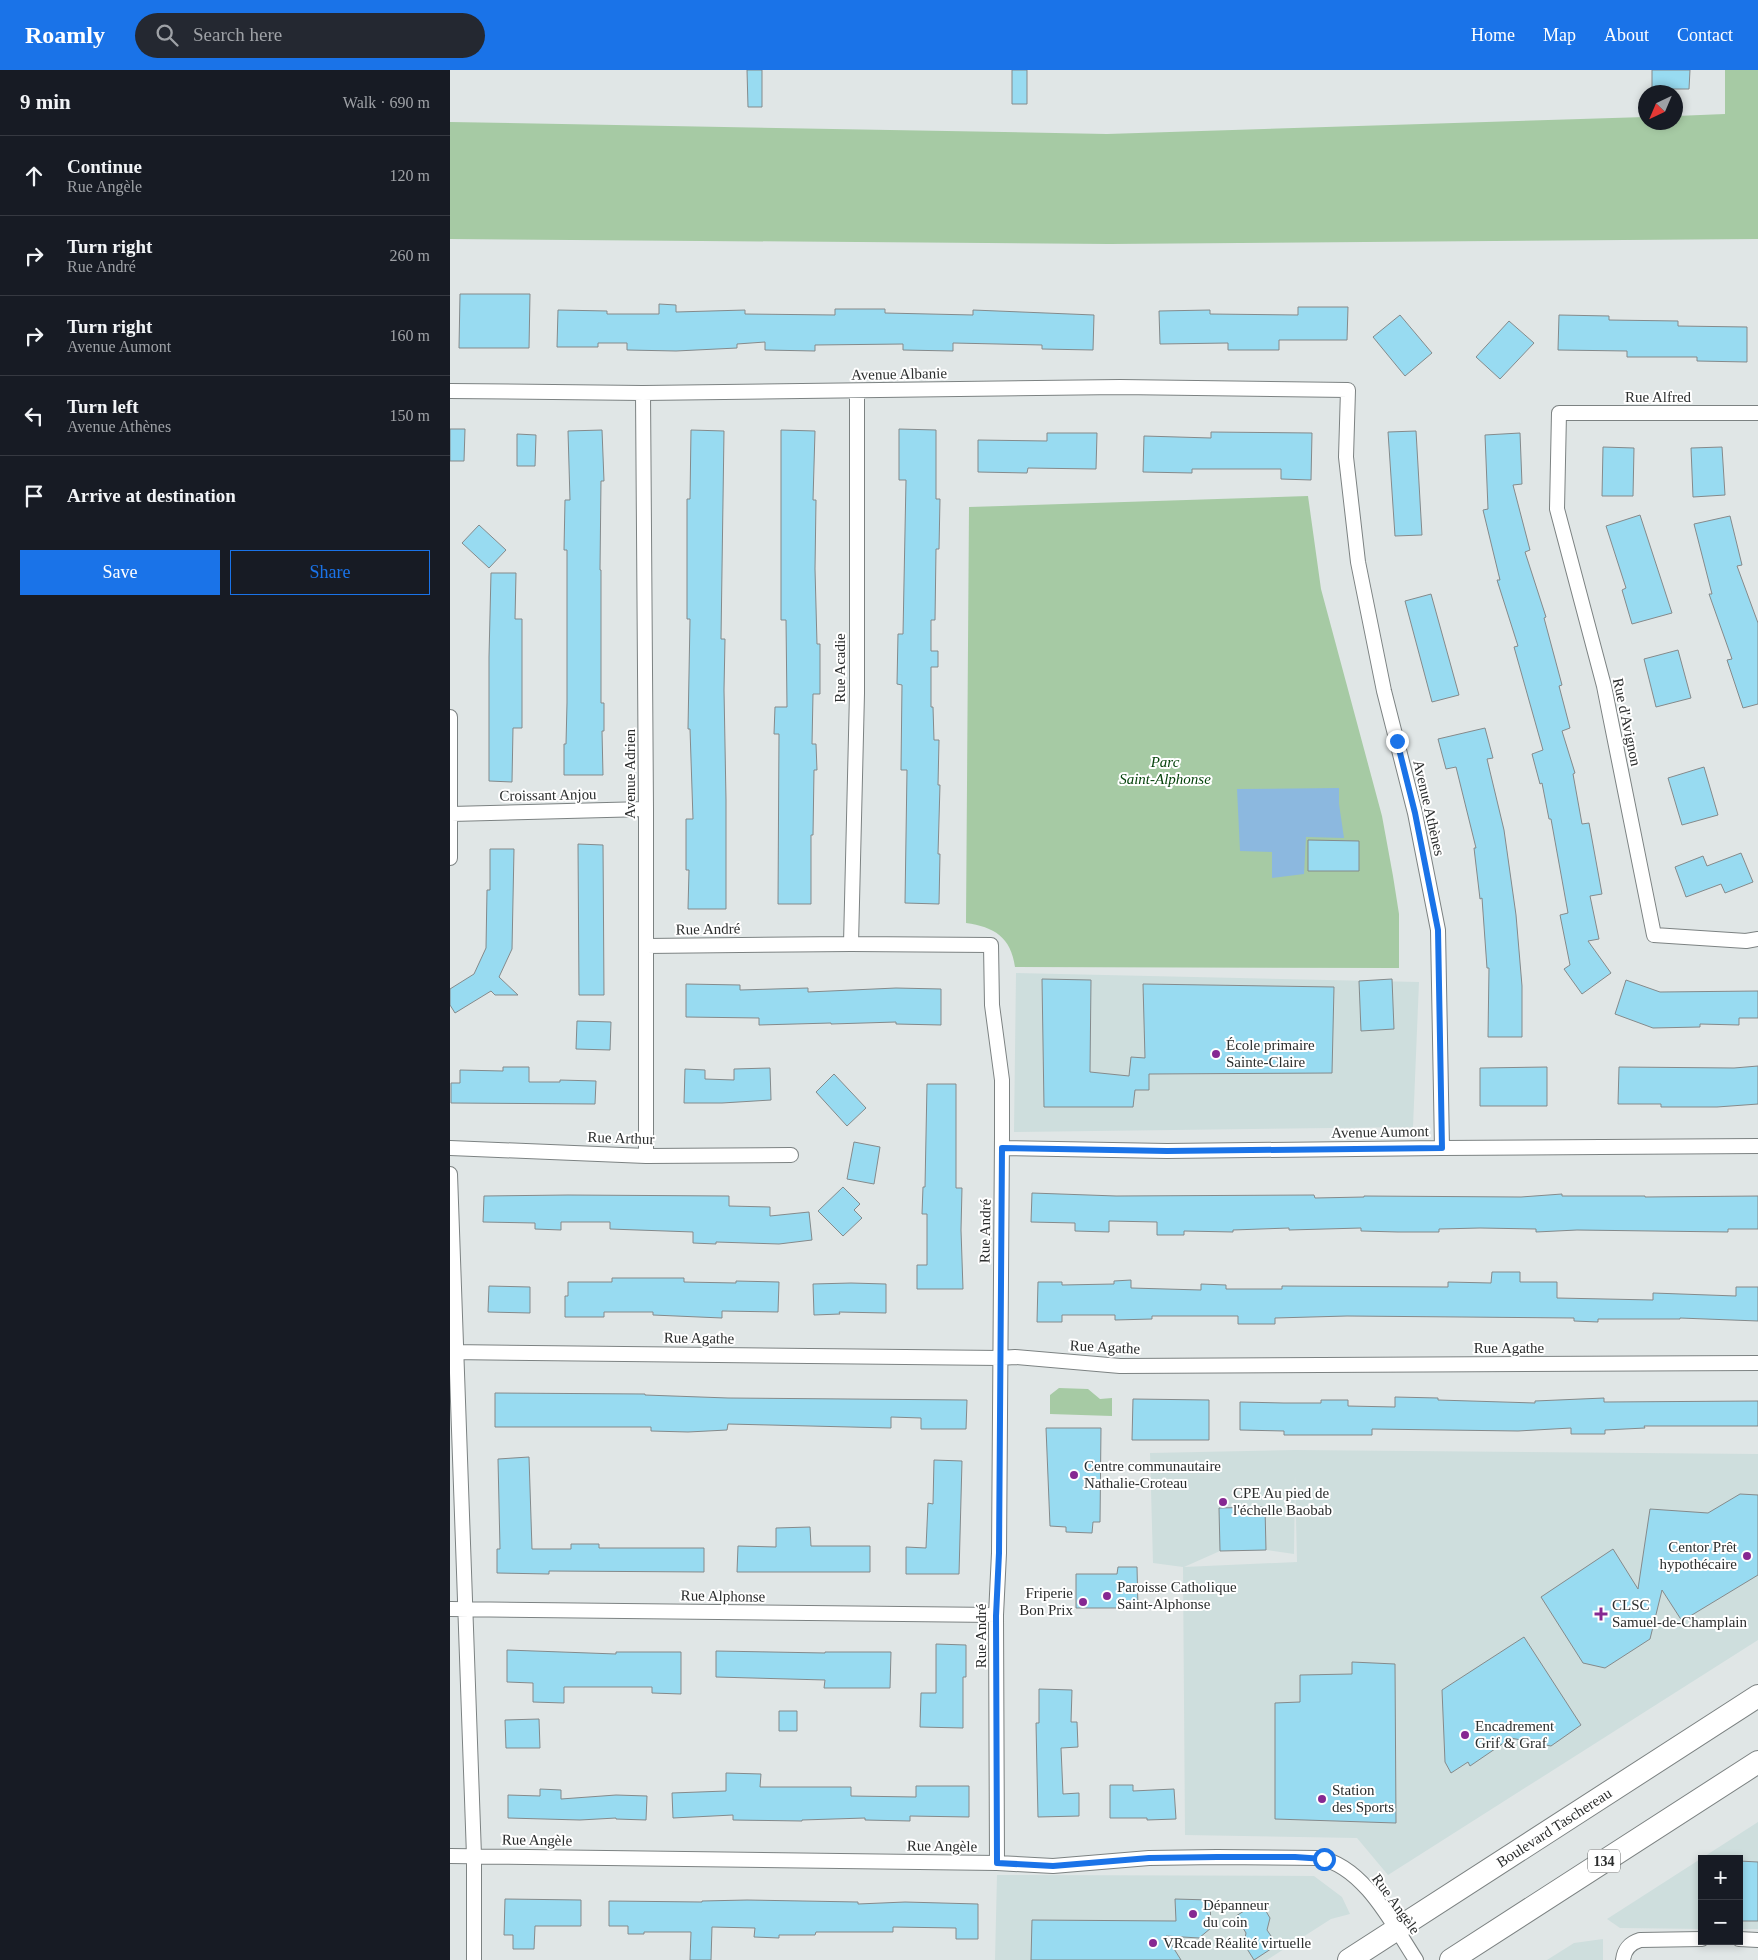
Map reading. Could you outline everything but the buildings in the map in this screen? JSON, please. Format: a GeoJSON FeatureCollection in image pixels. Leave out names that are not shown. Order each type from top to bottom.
{"type":"FeatureCollection","features":[{"type":"Feature","properties":{"kind":"main road","name":"Boulevard Taschereau"},"geometry":{"type":"LineString","coordinates":[[1349,1960],[1758,1696]]}},
{"type":"Feature","properties":{"kind":"main road","name":"134"},"geometry":{"type":"LineString","coordinates":[[1451,1960],[1758,1762]]}},
{"type":"Feature","properties":{"kind":"street","name":"Avenue Albanie"},"geometry":{"type":"LineString","coordinates":[[450,390],[643,392],[1120,387],[1348,390]]}},
{"type":"Feature","properties":{"kind":"street","name":"Avenue Athènes"},"geometry":{"type":"LineString","coordinates":[[1348,390],[1346,457],[1358,562],[1384,691],[1415,813],[1438,930],[1442,1148]]}},
{"type":"Feature","properties":{"kind":"street","name":"Rue Acadie"},"geometry":{"type":"LineString","coordinates":[[851,944],[857,693],[857,391]]}},
{"type":"Feature","properties":{"kind":"street","name":"Avenue Adrien"},"geometry":{"type":"LineString","coordinates":[[643,392],[646,1156]]}},
{"type":"Feature","properties":{"kind":"street","name":"Rue Alfred"},"geometry":{"type":"LineString","coordinates":[[1559,413],[1758,412]]}},
{"type":"Feature","properties":{"kind":"street"},"geometry":{"type":"LineString","coordinates":[[1758,412],[1758,418]]}},
{"type":"Feature","properties":{"kind":"street","name":"Rue d'Avignon"},"geometry":{"type":"LineString","coordinates":[[1559,413],[1557,509],[1604,686],[1654,935],[1746,941],[1758,939]]}},
{"type":"Feature","properties":{"kind":"street"},"geometry":{"type":"LineString","coordinates":[[450,716],[450,858]]}},
{"type":"Feature","properties":{"kind":"street","name":"Croissant Anjou"},"geometry":{"type":"LineString","coordinates":[[451,814],[646,809]]}},
{"type":"Feature","properties":{"kind":"street","name":"Rue André"},"geometry":{"type":"LineString","coordinates":[[646,946],[991,945],[992,1005],[1002,1080],[999,1545],[996,1616],[997,1863]]}},
{"type":"Feature","properties":{"kind":"street","name":"Avenue Aumont"},"geometry":{"type":"LineString","coordinates":[[1002,1148],[1167,1151],[1758,1146]]}},
{"type":"Feature","properties":{"kind":"street","name":"Rue Arthur"},"geometry":{"type":"LineString","coordinates":[[450,1148],[646,1156],[791,1156]]}},
{"type":"Feature","properties":{"kind":"street"},"geometry":{"type":"LineString","coordinates":[[450,1174],[453,1352],[474,1856],[474,1960]]}},
{"type":"Feature","properties":{"kind":"street","name":"Rue Agathe"},"geometry":{"type":"LineString","coordinates":[[453,1352],[1015,1357],[1120,1366],[1758,1363]]}},
{"type":"Feature","properties":{"kind":"street","name":"Rue Alphonse"},"geometry":{"type":"LineString","coordinates":[[450,1609],[996,1616]]}},
{"type":"Feature","properties":{"kind":"street","name":"Rue Angèle"},"geometry":{"type":"LineString","coordinates":[[450,1856],[997,1863],[1053,1866],[1157,1858],[1319,1858],[1338,1864],[1351,1873],[1371,1894],[1416,1960]]}},
{"type":"Feature","properties":{"kind":"street"},"geometry":{"type":"LineString","coordinates":[[1623,1960],[1624,1953],[1629,1946],[1644,1939],[1698,1939]]}},
{"type":"Feature","properties":{"kind":"street"},"geometry":{"type":"LineString","coordinates":[[1743,1940],[1758,1940]]}},
{"type":"Feature","properties":{"kind":"shaded area","name":"École primaire Sainte-Claire"},"geometry":{"type":"Polygon","coordinates":[[[1016,973],[1419,982],[1413,1127],[1014,1132],[1016,973]]]}},
{"type":"Feature","properties":{"kind":"shaded area"},"geometry":{"type":"Polygon","coordinates":[[[1295,1450],[1758,1454],[1758,1640],[1388,1875],[1357,1838],[1185,1835],[1183,1567],[1153,1563],[1150,1453],[1295,1450]],[[1295,1475],[1294,1554],[1266,1550],[1220,1551],[1184,1567],[1297,1562],[1295,1475]]]}},
{"type":"Feature","properties":{"kind":"shaded area"},"geometry":{"type":"Polygon","coordinates":[[[1758,1822],[1758,1929],[1743,1929],[1743,1855],[1707,1855],[1758,1822]]]}},
{"type":"Feature","properties":{"kind":"shaded area"},"geometry":{"type":"Polygon","coordinates":[[[1698,1861],[1698,1929],[1620,1928],[1607,1919],[1698,1861]]]}},
{"type":"Feature","properties":{"kind":"shaded area"},"geometry":{"type":"Polygon","coordinates":[[[997,1875],[1314,1876],[1342,1897],[1350,1914],[1331,1919],[1267,1960],[995,1960],[997,1875]]]}},
{"type":"Feature","properties":{"kind":"shaded area"},"geometry":{"type":"Polygon","coordinates":[[[1603,1939],[1603,1960],[1547,1960],[1574,1943],[1603,1939]]]}},
{"type":"Feature","properties":{"kind":"green space"},"geometry":{"type":"Polygon","coordinates":[[[1725,70],[1758,70],[1758,239],[1109,244],[450,239],[450,122],[1107,134],[1638,117],[1638,130],[1683,130],[1683,116],[1725,114],[1725,70]]]}},
{"type":"Feature","properties":{"kind":"green space","name":"Parc Saint-Alphonse"},"geometry":{"type":"Polygon","coordinates":[[[1308,496],[1321,589],[1382,816],[1399,914],[1399,968],[1015,967],[1010,948],[1000,935],[985,927],[966,923],[969,507],[1308,496]]]}},
{"type":"Feature","properties":{"kind":"green space"},"geometry":{"type":"Polygon","coordinates":[[[1059,1388],[1088,1389],[1100,1399],[1112,1398],[1112,1416],[1050,1414],[1050,1395],[1059,1388]]]}},
{"type":"Feature","properties":{"kind":"water"},"geometry":{"type":"Polygon","coordinates":[[[1339,788],[1339,804],[1344,838],[1306,837],[1304,874],[1272,878],[1272,852],[1240,851],[1237,789],[1339,788]]]}},
{"type":"Feature","properties":{"kind":"place","name":"École primaire Sainte-Claire"},"geometry":{"type":"Point","coordinates":[1216,1054]}},
{"type":"Feature","properties":{"kind":"place","name":"Centre communautaire Nathalie-Croteau"},"geometry":{"type":"Point","coordinates":[1074,1475]}},
{"type":"Feature","properties":{"kind":"place","name":"CPE Au pied de l'échelle Baobab"},"geometry":{"type":"Point","coordinates":[1223,1502]}},
{"type":"Feature","properties":{"kind":"place","name":"Centor Prêt hypothécaire"},"geometry":{"type":"Point","coordinates":[1747,1556]}},
{"type":"Feature","properties":{"kind":"place","name":"Paroisse Catholique Saint-Alphonse"},"geometry":{"type":"Point","coordinates":[1107,1596]}},
{"type":"Feature","properties":{"kind":"place","name":"Friperie Bon Prix"},"geometry":{"type":"Point","coordinates":[1083,1602]}},
{"type":"Feature","properties":{"kind":"place","name":"CLSC Samuel-de-Champlain"},"geometry":{"type":"Point","coordinates":[1601,1614]}},
{"type":"Feature","properties":{"kind":"place","name":"Encadrement Grif & Graf"},"geometry":{"type":"Point","coordinates":[1465,1735]}},
{"type":"Feature","properties":{"kind":"place","name":"Station des Sports"},"geometry":{"type":"Point","coordinates":[1322,1799]}},
{"type":"Feature","properties":{"kind":"place","name":"Dépanneur du coin"},"geometry":{"type":"Point","coordinates":[1193,1914]}},
{"type":"Feature","properties":{"kind":"place","name":"VRcade Réalité virtuelle"},"geometry":{"type":"Point","coordinates":[1153,1943]}},
{"type":"Feature","properties":{"kind":"route"},"geometry":{"type":"LineString","coordinates":[[1324,1859],[1295,1857],[1149,1858],[1053,1866],[997,1863],[996,1616],[999,1553],[1002,1148],[1167,1151],[1442,1148],[1438,930],[1415,813],[1397,741]]}}]}
